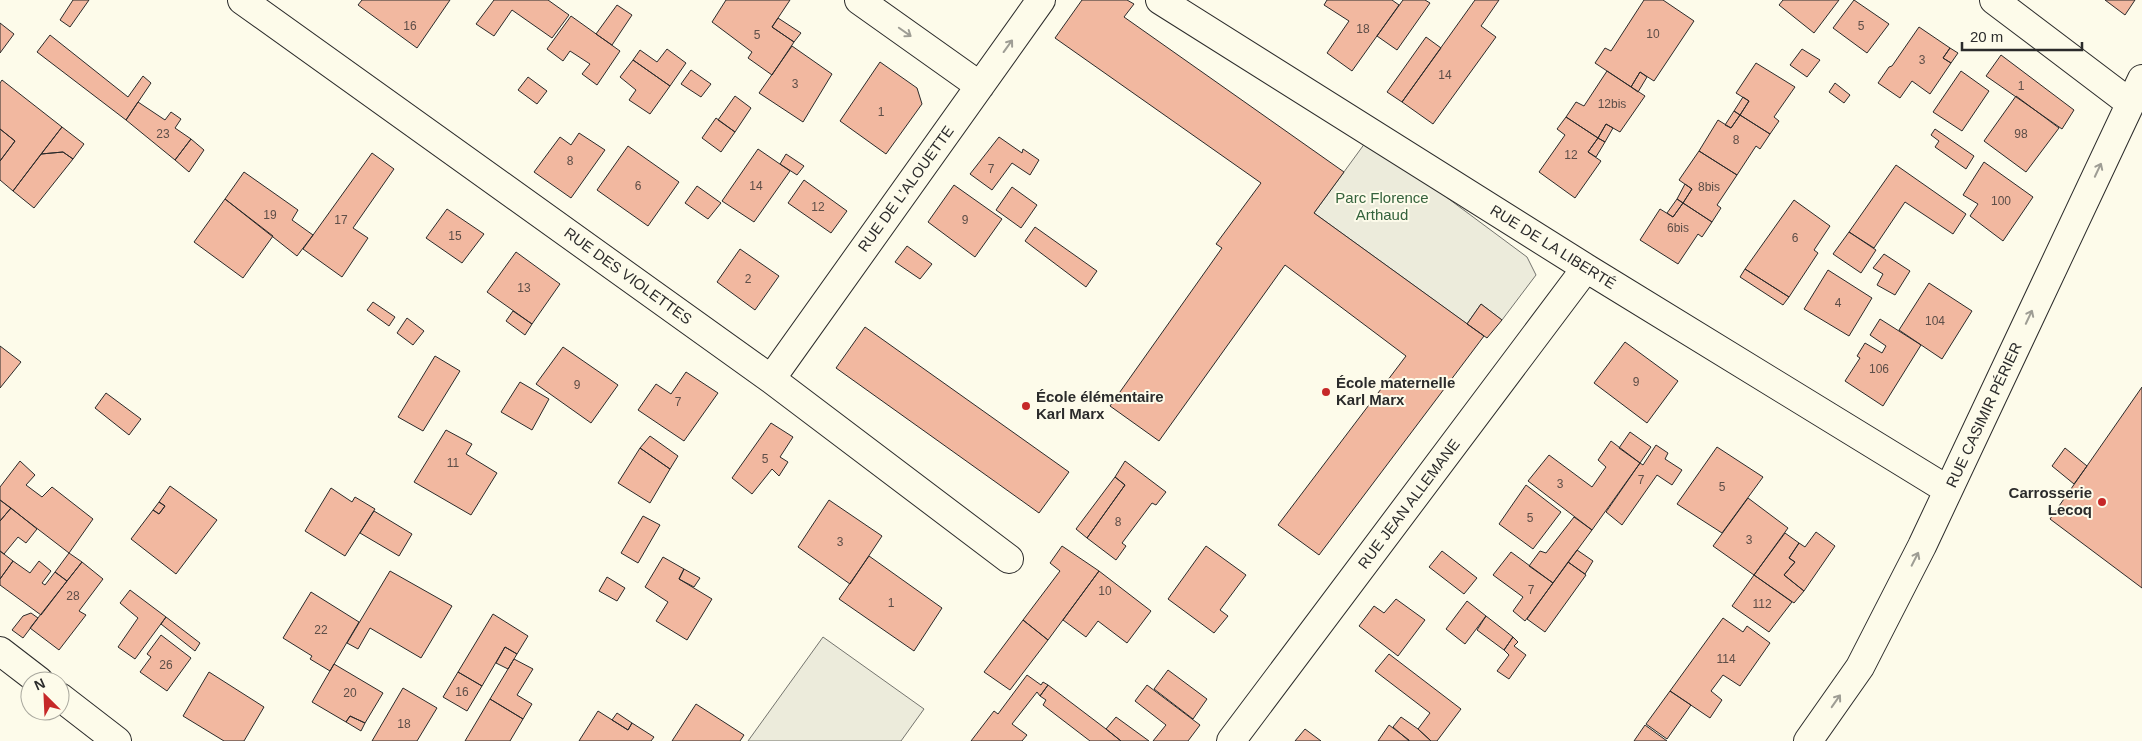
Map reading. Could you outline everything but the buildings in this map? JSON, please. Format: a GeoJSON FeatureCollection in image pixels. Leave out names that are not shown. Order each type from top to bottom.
{"type":"FeatureCollection","features":[{"type":"Feature","properties":{"kind":"street","name":"RUE DES VIOLETTES"},"geometry":{"type":"LineString","coordinates":[[242,0],[771,379],[1009,559]]}},
{"type":"Feature","properties":{"kind":"street"},"geometry":{"type":"LineString","coordinates":[[860,0],[980,86]]}},
{"type":"Feature","properties":{"kind":"street","name":"RUE DE L'ALOUETTE"},"geometry":{"type":"LineString","coordinates":[[771,379],[1041,0]]}},
{"type":"Feature","properties":{"kind":"street","name":"RUE DE LA LIBERTÉ"},"geometry":{"type":"LineString","coordinates":[[1160,0],[1586,268],[1948,490]]}},
{"type":"Feature","properties":{"kind":"street"},"geometry":{"type":"LineString","coordinates":[[1994,0],[2130,103]]}},
{"type":"Feature","properties":{"kind":"street","name":"RUE CASIMIR PÉRIER"},"geometry":{"type":"LineString","coordinates":[[1808,741],[1860,667],[1948,490],[2142,79]]}},
{"type":"Feature","properties":{"kind":"street","name":"RUE JEAN ALLEMANE"},"geometry":{"type":"LineString","coordinates":[[1231,741],[1586,268]]}},
{"type":"Feature","properties":{"kind":"street"},"geometry":{"type":"LineString","coordinates":[[0,651],[26,671]]}},
{"type":"Feature","properties":{"kind":"street"},"geometry":{"type":"LineString","coordinates":[[70,705],[117,741]]}},
{"type":"Feature","properties":{"kind":"green space","name":"Parc Florence Arthaud"},"geometry":{"type":"Polygon","coordinates":[[[1368,139],[1527,257],[1536,275],[1502,320],[1481,304],[1467,324],[1314,213],[1368,139]]]}},
{"type":"Feature","properties":{"kind":"green space"},"geometry":{"type":"Polygon","coordinates":[[[823,637],[924,709],[901,741],[748,741],[823,637]]]}},
{"type":"Feature","properties":{"kind":"place","name":"École maternelle Karl Marx"},"geometry":{"type":"Point","coordinates":[1326,392]}},
{"type":"Feature","properties":{"kind":"place","name":"École élémentaire Karl Marx"},"geometry":{"type":"Point","coordinates":[1026,406]}},
{"type":"Feature","properties":{"kind":"place","name":"Carrosserie Lecoq"},"geometry":{"type":"Point","coordinates":[2102,502]}}]}
